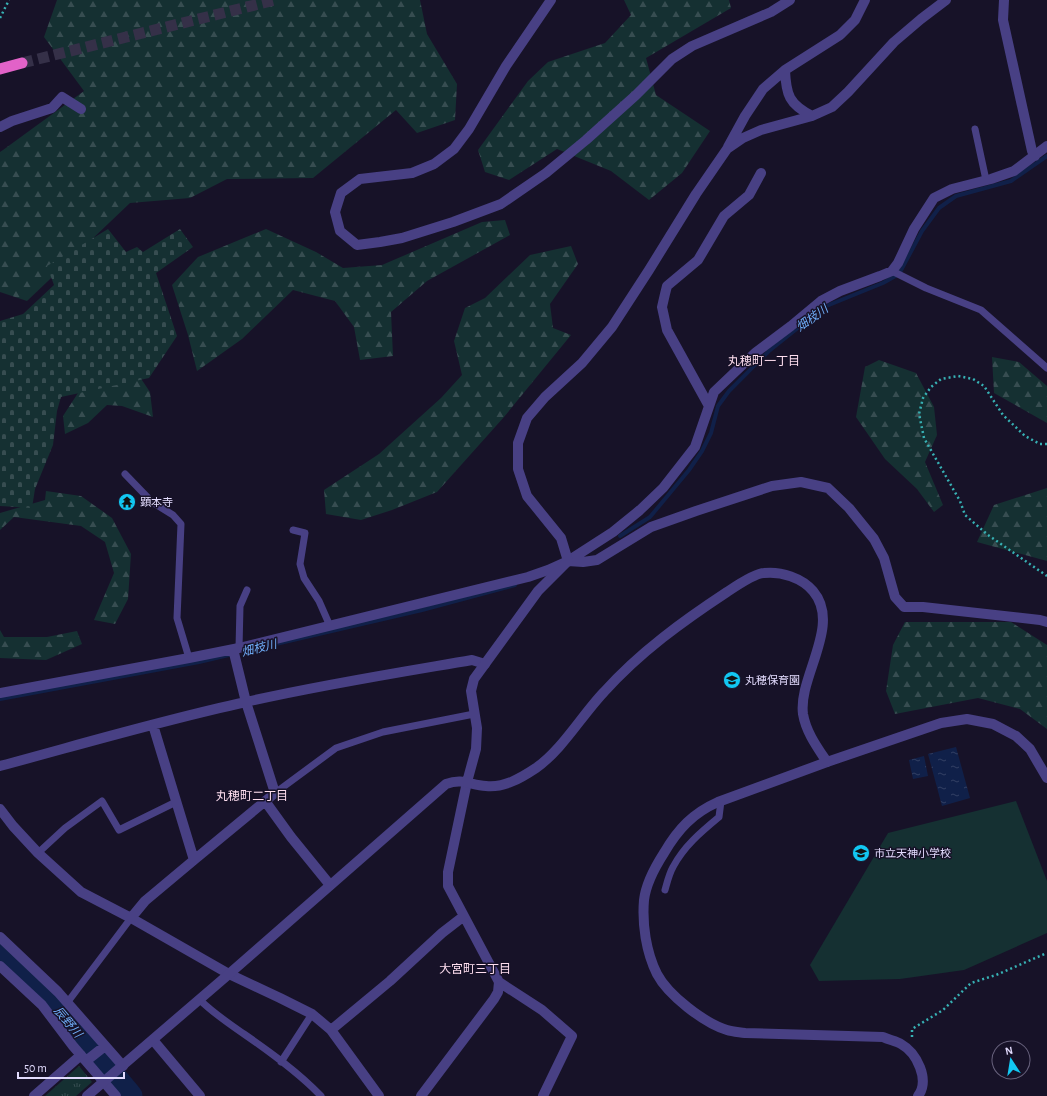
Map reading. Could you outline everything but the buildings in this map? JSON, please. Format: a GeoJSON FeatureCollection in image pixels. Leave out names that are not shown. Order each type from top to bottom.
{"type":"FeatureCollection","features":[{"type":"Feature","properties":{"kind":"highway"},"geometry":{"type":"LineString","coordinates":[[0,69],[22,63]]}},
{"type":"Feature","properties":{"kind":"street"},"geometry":{"type":"LineString","coordinates":[[551,0],[506,66],[469,129],[454,149],[434,164],[412,172],[360,179],[341,194],[335,212],[340,231],[357,245],[380,242],[410,236],[501,204],[546,173],[586,140],[636,95],[672,59],[692,46],[771,12],[790,0]]}},
{"type":"Feature","properties":{"kind":"street"},"geometry":{"type":"LineString","coordinates":[[568,561],[561,538],[527,496],[518,469],[518,443],[528,418],[545,397],[582,363],[612,327],[696,194],[727,149],[762,89],[785,70],[840,35],[855,20],[865,0]]}},
{"type":"Feature","properties":{"kind":"street"},"geometry":{"type":"LineString","coordinates":[[727,149],[743,138],[761,130],[812,116],[832,107],[848,92],[894,42],[921,18],[946,0]]}},
{"type":"Feature","properties":{"kind":"street"},"geometry":{"type":"LineString","coordinates":[[1004,0],[1003,20],[1032,151],[1035,156]]}},
{"type":"Feature","properties":{"kind":"street"},"geometry":{"type":"LineString","coordinates":[[785,70],[786,85],[792,102],[801,110],[812,116]]}},
{"type":"Feature","properties":{"kind":"street"},"geometry":{"type":"LineString","coordinates":[[0,127],[12,121],[52,108],[62,97],[81,109]]}},
{"type":"Feature","properties":{"kind":"street"},"geometry":{"type":"LineString","coordinates":[[0,693],[189,658],[235,652],[330,626],[528,577],[568,561],[613,532],[640,510],[663,488],[696,447],[714,392],[755,352],[791,326],[821,301],[840,290],[895,272],[914,229],[934,198],[952,189],[1014,171],[1047,146]]}},
{"type":"Feature","properties":{"kind":"street"},"geometry":{"type":"LineString","coordinates":[[709,406],[667,330],[662,307],[667,286],[698,260],[724,216],[749,195],[761,173]]}},
{"type":"Feature","properties":{"kind":"street"},"geometry":{"type":"LineString","coordinates":[[543,1096],[572,1036],[542,1010],[499,982],[448,886],[448,872],[467,782],[476,749],[477,728],[471,691],[474,679],[538,591],[568,561],[583,562],[597,560],[652,527],[696,510],[772,486],[801,482],[828,488],[849,508],[874,539],[884,558],[896,596],[904,607],[931,608],[1047,622]]}},
{"type":"Feature","properties":{"kind":"street"},"geometry":{"type":"LineString","coordinates":[[87,1096],[200,1000],[446,784],[454,781],[486,786],[503,786],[536,767],[553,753],[603,693],[624,670],[642,654],[665,635],[712,602],[741,583],[763,572],[776,573],[796,578],[813,591],[822,608],[822,632],[802,699],[803,714],[807,730],[827,762]]}},
{"type":"Feature","properties":{"kind":"street"},"geometry":{"type":"LineString","coordinates":[[131,918],[145,901],[275,792],[246,702],[235,652]]}},
{"type":"Feature","properties":{"kind":"street"},"geometry":{"type":"LineString","coordinates":[[0,766],[246,702],[359,678],[472,660],[485,664]]}},
{"type":"Feature","properties":{"kind":"street"},"geometry":{"type":"LineString","coordinates":[[918,1096],[922,1082],[921,1070],[914,1056],[902,1044],[884,1038],[745,1034],[726,1030],[701,1018],[687,1008],[658,976],[648,950],[645,930],[644,899],[653,870],[669,844],[692,817],[703,809],[827,762],[941,723],[967,719],[993,724],[1016,736],[1030,749],[1047,778]]}},
{"type":"Feature","properties":{"kind":"street"},"geometry":{"type":"LineString","coordinates":[[153,725],[194,860]]}},
{"type":"Feature","properties":{"kind":"street"},"geometry":{"type":"LineString","coordinates":[[265,801],[291,837],[330,885]]}},
{"type":"Feature","properties":{"kind":"street"},"geometry":{"type":"LineString","coordinates":[[0,809],[38,854],[81,892],[131,918],[229,974],[312,1014],[331,1030],[379,1096]]}},
{"type":"Feature","properties":{"kind":"street"},"geometry":{"type":"LineString","coordinates":[[331,1030],[464,916]]}},
{"type":"Feature","properties":{"kind":"street"},"geometry":{"type":"LineString","coordinates":[[0,937],[58,992],[120,1068]]}},
{"type":"Feature","properties":{"kind":"street"},"geometry":{"type":"LineString","coordinates":[[0,966],[42,1005],[106,1080],[116,1096]]}},
{"type":"Feature","properties":{"kind":"street"},"geometry":{"type":"LineString","coordinates":[[421,1096],[494,999],[498,992],[499,982]]}},
{"type":"Feature","properties":{"kind":"street"},"geometry":{"type":"LineString","coordinates":[[153,1040],[200,1096]]}},
{"type":"Feature","properties":{"kind":"street"},"geometry":{"type":"LineString","coordinates":[[34,1096],[86,1058],[103,1048]]}},
{"type":"Feature","properties":{"kind":"lane"},"geometry":{"type":"LineString","coordinates":[[975,129],[986,180]]}},
{"type":"Feature","properties":{"kind":"lane"},"geometry":{"type":"LineString","coordinates":[[895,272],[926,288],[981,310],[1047,368]]}},
{"type":"Feature","properties":{"kind":"lane"},"geometry":{"type":"LineString","coordinates":[[125,474],[152,502],[173,515],[181,524],[177,618],[189,658]]}},
{"type":"Feature","properties":{"kind":"lane"},"geometry":{"type":"LineString","coordinates":[[293,530],[305,533],[300,564],[304,578],[319,601],[330,626]]}},
{"type":"Feature","properties":{"kind":"lane"},"geometry":{"type":"LineString","coordinates":[[235,652],[240,606],[247,590]]}},
{"type":"Feature","properties":{"kind":"lane"},"geometry":{"type":"LineString","coordinates":[[275,792],[336,748],[383,732],[474,714]]}},
{"type":"Feature","properties":{"kind":"lane"},"geometry":{"type":"LineString","coordinates":[[38,854],[65,828],[102,801],[119,830],[176,802]]}},
{"type":"Feature","properties":{"kind":"lane"},"geometry":{"type":"LineString","coordinates":[[665,890],[673,868],[685,847],[719,817],[721,801]]}},
{"type":"Feature","properties":{"kind":"lane"},"geometry":{"type":"LineString","coordinates":[[67,1003],[131,918]]}},
{"type":"Feature","properties":{"kind":"lane"},"geometry":{"type":"LineString","coordinates":[[200,1000],[211,1012],[244,1034],[281,1062],[320,1096]]}},
{"type":"Feature","properties":{"kind":"lane"},"geometry":{"type":"LineString","coordinates":[[281,1062],[312,1014]]}},
{"type":"Feature","properties":{"kind":"path"},"geometry":{"type":"LineString","coordinates":[[0,18],[9,0]]}},
{"type":"Feature","properties":{"kind":"path"},"geometry":{"type":"LineString","coordinates":[[1047,444],[1040,444],[1025,436],[1002,414],[984,386],[973,379],[958,376],[941,379],[930,387],[923,398],[919,414],[924,438],[960,501],[965,515],[988,535],[1047,576]]}},
{"type":"Feature","properties":{"kind":"path"},"geometry":{"type":"LineString","coordinates":[[914,1056],[912,1029],[943,1010],[970,983],[996,975],[1047,953]]}},
{"type":"Feature","properties":{"kind":"green space"},"geometry":{"type":"Polygon","coordinates":[[[57,0],[420,0],[427,34],[457,84],[455,120],[417,133],[396,110],[313,178],[227,179],[190,198],[130,203],[27,301],[0,292],[0,152],[84,91],[44,37],[57,0]]]}},
{"type":"Feature","properties":{"kind":"green space"},"geometry":{"type":"Polygon","coordinates":[[[624,0],[729,0],[731,8],[646,58],[656,95],[710,131],[682,173],[649,200],[611,171],[557,149],[509,180],[485,172],[478,150],[528,81],[548,62],[605,43],[631,15],[624,0]]]}},
{"type":"Feature","properties":{"kind":"green space"},"geometry":{"type":"Polygon","coordinates":[[[505,220],[510,235],[427,281],[391,312],[393,356],[360,360],[354,327],[335,301],[293,290],[242,339],[197,371],[188,335],[172,285],[198,257],[266,229],[316,252],[343,268],[382,265],[482,222],[505,220]]]}},
{"type":"Feature","properties":{"kind":"green space"},"geometry":{"type":"Polygon","coordinates":[[[108,229],[126,252],[137,247],[143,252],[180,229],[193,247],[156,273],[177,336],[149,378],[61,397],[57,411],[53,445],[35,489],[32,508],[0,506],[0,321],[23,314],[54,285],[47,266],[108,229]]]}},
{"type":"Feature","properties":{"kind":"green space"},"geometry":{"type":"Polygon","coordinates":[[[571,246],[578,264],[550,304],[553,328],[571,335],[504,417],[437,492],[392,510],[361,520],[326,514],[324,490],[379,454],[441,398],[462,375],[454,341],[465,308],[485,298],[530,255],[571,246]]]}},
{"type":"Feature","properties":{"kind":"green space"},"geometry":{"type":"Polygon","coordinates":[[[121,349],[150,392],[153,417],[122,406],[107,405],[88,423],[65,434],[63,416],[91,373],[121,349]]]}},
{"type":"Feature","properties":{"kind":"green space"},"geometry":{"type":"Polygon","coordinates":[[[992,357],[1019,362],[1047,386],[1047,423],[994,393],[992,357]]]}},
{"type":"Feature","properties":{"kind":"green space"},"geometry":{"type":"Polygon","coordinates":[[[879,360],[916,373],[934,407],[937,435],[925,462],[943,505],[934,512],[917,489],[885,459],[856,417],[865,367],[879,360]]]}},
{"type":"Feature","properties":{"kind":"green space"},"geometry":{"type":"Polygon","coordinates":[[[1047,488],[1047,561],[977,542],[994,505],[1047,488]]]}},
{"type":"Feature","properties":{"kind":"green space"},"geometry":{"type":"Polygon","coordinates":[[[46,491],[81,496],[112,518],[131,554],[128,599],[115,624],[94,620],[114,573],[105,542],[81,526],[14,517],[0,530],[0,513],[45,500],[46,491]]]}},
{"type":"Feature","properties":{"kind":"green space"},"geometry":{"type":"Polygon","coordinates":[[[905,622],[1011,622],[1047,645],[1047,729],[1020,709],[978,698],[895,714],[886,691],[893,645],[905,622]]]}},
{"type":"Feature","properties":{"kind":"green space"},"geometry":{"type":"Polygon","coordinates":[[[0,630],[4,637],[47,637],[77,631],[82,644],[46,660],[0,658],[0,630]]]}},
{"type":"Feature","properties":{"kind":"green space"},"geometry":{"type":"Polygon","coordinates":[[[1016,801],[1047,881],[1047,933],[964,970],[900,979],[819,981],[810,965],[888,833],[1016,801]]]}},
{"type":"Feature","properties":{"kind":"green space"},"geometry":{"type":"Polygon","coordinates":[[[79,1066],[92,1082],[76,1096],[45,1096],[79,1066]]]}},
{"type":"Feature","properties":{"kind":"water"},"geometry":{"type":"Polygon","coordinates":[[[956,747],[970,798],[942,806],[928,754],[956,747]]]}},
{"type":"Feature","properties":{"kind":"water"},"geometry":{"type":"Polygon","coordinates":[[[924,756],[928,776],[913,779],[909,760],[924,756]]]}},
{"type":"Feature","properties":{"kind":"waterway","name":"畑枝川"},"geometry":{"type":"LineString","coordinates":[[620,536],[650,517],[689,470],[702,451],[711,433],[718,406],[729,391],[769,351],[824,307],[883,283],[899,274],[922,231],[939,208],[956,196],[1011,181],[1047,156]]}},
{"type":"Feature","properties":{"kind":"waterway","name":"畑枝川"},"geometry":{"type":"LineString","coordinates":[[267,646],[422,610],[515,585]]}},
{"type":"Feature","properties":{"kind":"waterway","name":"畑枝川"},"geometry":{"type":"LineString","coordinates":[[0,699],[199,662],[233,654]]}},
{"type":"Feature","properties":{"kind":"waterway","name":"辰野川"},"geometry":{"type":"LineString","coordinates":[[0,954],[54,1005],[130,1096]]}},
{"type":"Feature","properties":{"kind":"tunnel"},"geometry":{"type":"LineString","coordinates":[[22,63],[275,0]]}},
{"type":"Feature","properties":{"kind":"place","name":"顕本寺"},"geometry":{"type":"Point","coordinates":[127,502]}},
{"type":"Feature","properties":{"kind":"place","name":"丸穂保育園"},"geometry":{"type":"Point","coordinates":[732,680]}},
{"type":"Feature","properties":{"kind":"place","name":"市立天神小学校"},"geometry":{"type":"Point","coordinates":[861,853]}},
{"type":"Feature","properties":{"kind":"district","name":"丸穂町一丁目"},"geometry":{"type":"Point","coordinates":[764,361]}},
{"type":"Feature","properties":{"kind":"district","name":"丸穂町二丁目"},"geometry":{"type":"Point","coordinates":[252,796]}},
{"type":"Feature","properties":{"kind":"district","name":"大宮町三丁目"},"geometry":{"type":"Point","coordinates":[475,969]}}]}
